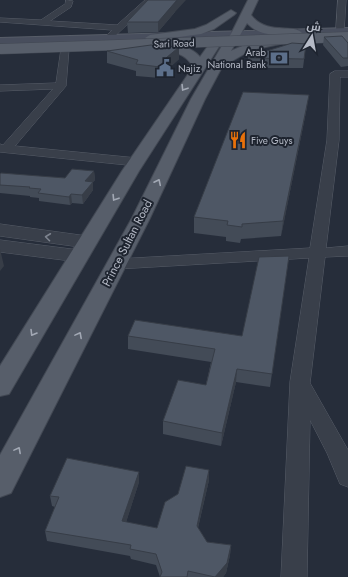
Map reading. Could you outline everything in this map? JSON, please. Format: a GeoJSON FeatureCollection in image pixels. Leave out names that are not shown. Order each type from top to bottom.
{"type":"FeatureCollection","features":[{"type":"Feature","properties":{"kind":"main road","name":"Prince Sultan Road"},"geometry":{"type":"LineString","coordinates":[[0,387],[137,162],[245,14],[252,0]]}},
{"type":"Feature","properties":{"kind":"main road","name":"Prince Sultan Road"},"geometry":{"type":"LineString","coordinates":[[152,42],[197,32],[210,27],[233,9],[225,40]]}},
{"type":"Feature","properties":{"kind":"main road"},"geometry":{"type":"LineString","coordinates":[[245,14],[251,23],[262,29],[279,32],[346,35]]}},
{"type":"Feature","properties":{"kind":"main road"},"geometry":{"type":"LineString","coordinates":[[225,40],[297,32]]}},
{"type":"Feature","properties":{"kind":"main road"},"geometry":{"type":"LineString","coordinates":[[297,32],[264,36],[260,38],[269,40],[306,41]]}},
{"type":"Feature","properties":{"kind":"main road"},"geometry":{"type":"LineString","coordinates":[[0,52],[65,50],[152,42],[225,40],[276,42],[306,41],[346,35]]}},
{"type":"Feature","properties":{"kind":"main road","name":"Sari Road"},"geometry":{"type":"LineString","coordinates":[[0,45],[346,35]]}},
{"type":"Feature","properties":{"kind":"main road","name":"Sari Road"},"geometry":{"type":"LineString","coordinates":[[0,49],[346,35]]}},
{"type":"Feature","properties":{"kind":"main road"},"geometry":{"type":"LineString","coordinates":[[0,41],[107,39],[152,42],[184,51],[194,57],[206,68],[240,49],[253,45],[276,42]]}},
{"type":"Feature","properties":{"kind":"main road","name":"Prince Sultan Road"},"geometry":{"type":"LineString","coordinates":[[0,484],[117,264],[206,68]]}},
{"type":"Feature","properties":{"kind":"street"},"geometry":{"type":"LineString","coordinates":[[42,23],[68,5],[70,0],[60,0]]}},
{"type":"Feature","properties":{"kind":"street"},"geometry":{"type":"LineString","coordinates":[[107,39],[149,0]]}},
{"type":"Feature","properties":{"kind":"street"},"geometry":{"type":"LineString","coordinates":[[342,0],[346,35]]}},
{"type":"Feature","properties":{"kind":"street"},"geometry":{"type":"LineString","coordinates":[[0,20],[118,28]]}},
{"type":"Feature","properties":{"kind":"street"},"geometry":{"type":"LineString","coordinates":[[4,148],[61,86],[65,50]]}},
{"type":"Feature","properties":{"kind":"street"},"geometry":{"type":"LineString","coordinates":[[294,577],[300,382],[317,252],[340,140],[335,74],[348,74]]}},
{"type":"Feature","properties":{"kind":"street"},"geometry":{"type":"LineString","coordinates":[[0,88],[61,86]]}},
{"type":"Feature","properties":{"kind":"street"},"geometry":{"type":"LineString","coordinates":[[4,148],[137,162]]}},
{"type":"Feature","properties":{"kind":"street"},"geometry":{"type":"LineString","coordinates":[[0,230],[83,249]]}},
{"type":"Feature","properties":{"kind":"street"},"geometry":{"type":"LineString","coordinates":[[0,246],[83,249]]}},
{"type":"Feature","properties":{"kind":"street"},"geometry":{"type":"LineString","coordinates":[[117,264],[348,250]]}},
{"type":"Feature","properties":{"kind":"street"},"geometry":{"type":"LineString","coordinates":[[300,382],[343,452],[348,477]]}},
{"type":"Feature","properties":{"kind":"building"},"geometry":{"type":"Polygon","coordinates":[[[148,0],[177,0],[158,22],[127,22],[148,0]]]}},
{"type":"Feature","properties":{"kind":"building"},"geometry":{"type":"Polygon","coordinates":[[[342,36],[348,43],[348,58],[343,58],[324,37],[342,36]]]}},
{"type":"Feature","properties":{"kind":"building"},"geometry":{"type":"Polygon","coordinates":[[[292,43],[306,44],[304,59],[248,58],[248,57],[292,43]]]}},
{"type":"Feature","properties":{"kind":"building"},"geometry":{"type":"Polygon","coordinates":[[[151,45],[179,47],[166,58],[160,67],[136,64],[138,60],[107,51],[151,45]]]}},
{"type":"Feature","properties":{"kind":"building"},"geometry":{"type":"Polygon","coordinates":[[[243,92],[309,95],[283,221],[242,224],[242,227],[227,225],[228,221],[194,217],[243,92]]]}},
{"type":"Feature","properties":{"kind":"building"},"geometry":{"type":"Polygon","coordinates":[[[72,169],[94,171],[85,181],[93,182],[82,195],[71,194],[69,197],[38,193],[41,189],[29,188],[30,187],[0,185],[1,173],[65,178],[72,169]]]}},
{"type":"Feature","properties":{"kind":"building"},"geometry":{"type":"Polygon","coordinates":[[[289,256],[272,374],[237,369],[222,433],[163,421],[178,380],[206,385],[215,349],[128,336],[135,320],[242,336],[259,257],[289,256]]]}},
{"type":"Feature","properties":{"kind":"building"},"geometry":{"type":"Polygon","coordinates":[[[67,458],[139,472],[122,521],[157,528],[165,502],[178,494],[186,466],[209,470],[197,526],[207,542],[231,545],[227,563],[215,577],[188,571],[187,577],[160,577],[162,572],[156,554],[130,549],[131,545],[45,531],[59,497],[50,496],[67,458]]]}},
{"type":"Feature","properties":{"kind":"place","name":"Arab National Bank"},"geometry":{"type":"Point","coordinates":[279,58]}},
{"type":"Feature","properties":{"kind":"place","name":"Najiz"},"geometry":{"type":"Point","coordinates":[165,68]}},
{"type":"Feature","properties":{"kind":"place","name":"Five Guys"},"geometry":{"type":"Point","coordinates":[238,140]}}]}
